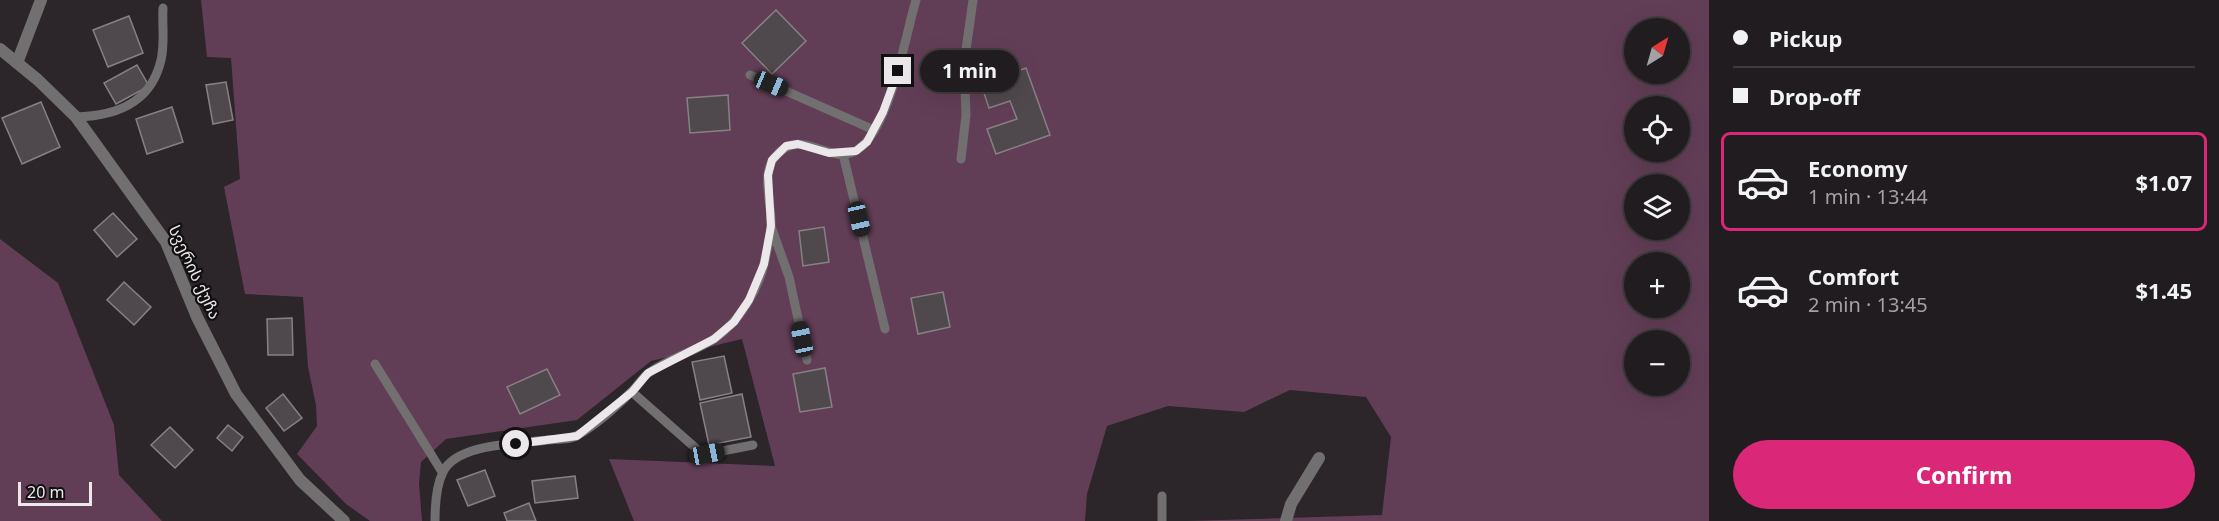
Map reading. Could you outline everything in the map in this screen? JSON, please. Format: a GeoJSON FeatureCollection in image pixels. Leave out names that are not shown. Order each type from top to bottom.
{"type":"FeatureCollection","features":[{"type":"Feature","properties":{"kind":"street"},"geometry":{"type":"LineString","coordinates":[[17,63],[24,50],[41,0]]}},
{"type":"Feature","properties":{"kind":"street","name":"სვერის ქუჩა"},"geometry":{"type":"LineString","coordinates":[[0,49],[76,117],[166,242],[197,317],[236,394],[300,480],[344,521]]}},
{"type":"Feature","properties":{"kind":"street"},"geometry":{"type":"LineString","coordinates":[[1286,521],[1291,504],[1319,458]]}},
{"type":"Feature","properties":{"kind":"lane"},"geometry":{"type":"LineString","coordinates":[[435,521],[442,472],[451,461],[472,450],[577,436],[632,392],[648,373],[714,339],[734,322],[749,300],[764,264],[771,226],[768,175],[772,160],[786,146],[798,144],[829,153],[843,154],[856,151],[867,142],[898,71],[916,0]]}},
{"type":"Feature","properties":{"kind":"lane"},"geometry":{"type":"LineString","coordinates":[[961,159],[966,115],[964,64],[973,0]]}},
{"type":"Feature","properties":{"kind":"lane"},"geometry":{"type":"LineString","coordinates":[[76,117],[99,117],[126,107],[149,90],[162,59],[163,9]]}},
{"type":"Feature","properties":{"kind":"lane"},"geometry":{"type":"LineString","coordinates":[[750,75],[874,130]]}},
{"type":"Feature","properties":{"kind":"lane"},"geometry":{"type":"LineString","coordinates":[[843,154],[885,329]]}},
{"type":"Feature","properties":{"kind":"lane"},"geometry":{"type":"LineString","coordinates":[[771,226],[789,277],[807,360]]}},
{"type":"Feature","properties":{"kind":"lane"},"geometry":{"type":"LineString","coordinates":[[375,364],[442,472]]}},
{"type":"Feature","properties":{"kind":"lane"},"geometry":{"type":"LineString","coordinates":[[632,392],[699,451],[707,454],[753,444]]}},
{"type":"Feature","properties":{"kind":"lane"},"geometry":{"type":"LineString","coordinates":[[1162,496],[1162,521]]}},
{"type":"Feature","properties":{"kind":"shaded area"},"geometry":{"type":"Polygon","coordinates":[[[201,0],[1709,0],[1709,521],[1187,521],[1382,515],[1391,437],[1366,397],[1290,390],[1244,412],[1168,406],[1107,426],[1087,494],[1085,521],[634,521],[609,459],[775,466],[742,339],[651,361],[577,420],[446,439],[421,462],[419,483],[422,521],[370,521],[346,504],[297,454],[317,426],[316,405],[308,367],[303,297],[245,294],[224,187],[240,179],[231,58],[207,57],[201,0]]]}},
{"type":"Feature","properties":{"kind":"shaded area"},"geometry":{"type":"Polygon","coordinates":[[[0,239],[58,283],[114,425],[119,475],[162,521],[0,521],[0,239]]]}},
{"type":"Feature","properties":{"kind":"building"},"geometry":{"type":"Polygon","coordinates":[[[776,10],[806,41],[772,74],[742,43],[776,10]]]}},
{"type":"Feature","properties":{"kind":"building"},"geometry":{"type":"Polygon","coordinates":[[[129,16],[143,53],[108,67],[93,30],[129,16]]]}},
{"type":"Feature","properties":{"kind":"building"},"geometry":{"type":"Polygon","coordinates":[[[137,65],[149,86],[116,104],[104,83],[137,65]]]}},
{"type":"Feature","properties":{"kind":"building"},"geometry":{"type":"Polygon","coordinates":[[[1026,68],[1050,135],[996,154],[987,129],[1017,119],[1010,101],[989,108],[981,84],[1026,68]]]}},
{"type":"Feature","properties":{"kind":"building"},"geometry":{"type":"Polygon","coordinates":[[[226,82],[233,120],[213,124],[206,85],[226,82]]]}},
{"type":"Feature","properties":{"kind":"building"},"geometry":{"type":"Polygon","coordinates":[[[728,95],[730,130],[690,133],[687,98],[728,95]]]}},
{"type":"Feature","properties":{"kind":"building"},"geometry":{"type":"Polygon","coordinates":[[[41,102],[60,147],[22,164],[2,118],[41,102]]]}},
{"type":"Feature","properties":{"kind":"building"},"geometry":{"type":"Polygon","coordinates":[[[172,107],[183,142],[147,154],[136,119],[172,107]]]}},
{"type":"Feature","properties":{"kind":"building"},"geometry":{"type":"Polygon","coordinates":[[[113,213],[137,239],[117,257],[94,230],[113,213]]]}},
{"type":"Feature","properties":{"kind":"building"},"geometry":{"type":"Polygon","coordinates":[[[824,227],[829,262],[803,266],[799,231],[824,227]]]}},
{"type":"Feature","properties":{"kind":"building"},"geometry":{"type":"Polygon","coordinates":[[[124,282],[151,307],[134,325],[107,300],[124,282]]]}},
{"type":"Feature","properties":{"kind":"building"},"geometry":{"type":"Polygon","coordinates":[[[943,292],[950,327],[918,334],[911,298],[943,292]]]}},
{"type":"Feature","properties":{"kind":"building"},"geometry":{"type":"Polygon","coordinates":[[[292,318],[293,355],[268,355],[267,319],[292,318]]]}},
{"type":"Feature","properties":{"kind":"building"},"geometry":{"type":"Polygon","coordinates":[[[724,356],[732,393],[700,400],[692,362],[724,356]]]}},
{"type":"Feature","properties":{"kind":"building"},"geometry":{"type":"Polygon","coordinates":[[[825,368],[832,407],[800,412],[793,374],[825,368]]]}},
{"type":"Feature","properties":{"kind":"building"},"geometry":{"type":"Polygon","coordinates":[[[547,369],[560,395],[520,414],[507,387],[547,369]]]}},
{"type":"Feature","properties":{"kind":"building"},"geometry":{"type":"Polygon","coordinates":[[[283,394],[302,418],[284,431],[266,408],[283,394]]]}},
{"type":"Feature","properties":{"kind":"building"},"geometry":{"type":"Polygon","coordinates":[[[742,394],[751,437],[709,445],[700,403],[742,394]]]}},
{"type":"Feature","properties":{"kind":"building"},"geometry":{"type":"Polygon","coordinates":[[[228,425],[243,437],[232,451],[217,438],[228,425]]]}},
{"type":"Feature","properties":{"kind":"building"},"geometry":{"type":"Polygon","coordinates":[[[170,427],[193,450],[175,468],[151,445],[170,427]]]}},
{"type":"Feature","properties":{"kind":"building"},"geometry":{"type":"Polygon","coordinates":[[[485,470],[495,496],[468,506],[457,480],[485,470]]]}},
{"type":"Feature","properties":{"kind":"building"},"geometry":{"type":"Polygon","coordinates":[[[575,476],[578,498],[535,503],[532,481],[575,476]]]}},
{"type":"Feature","properties":{"kind":"building"},"geometry":{"type":"Polygon","coordinates":[[[529,503],[536,521],[507,521],[504,513],[529,503]]]}},
{"type":"Feature","properties":{"kind":"route"},"geometry":{"type":"LineString","coordinates":[[516,444],[577,436],[632,392],[648,373],[714,339],[734,322],[749,300],[764,264],[771,226],[768,175],[772,160],[786,146],[798,144],[814,146],[829,153],[843,154],[856,151],[867,142],[883,112],[898,71]]}}]}
